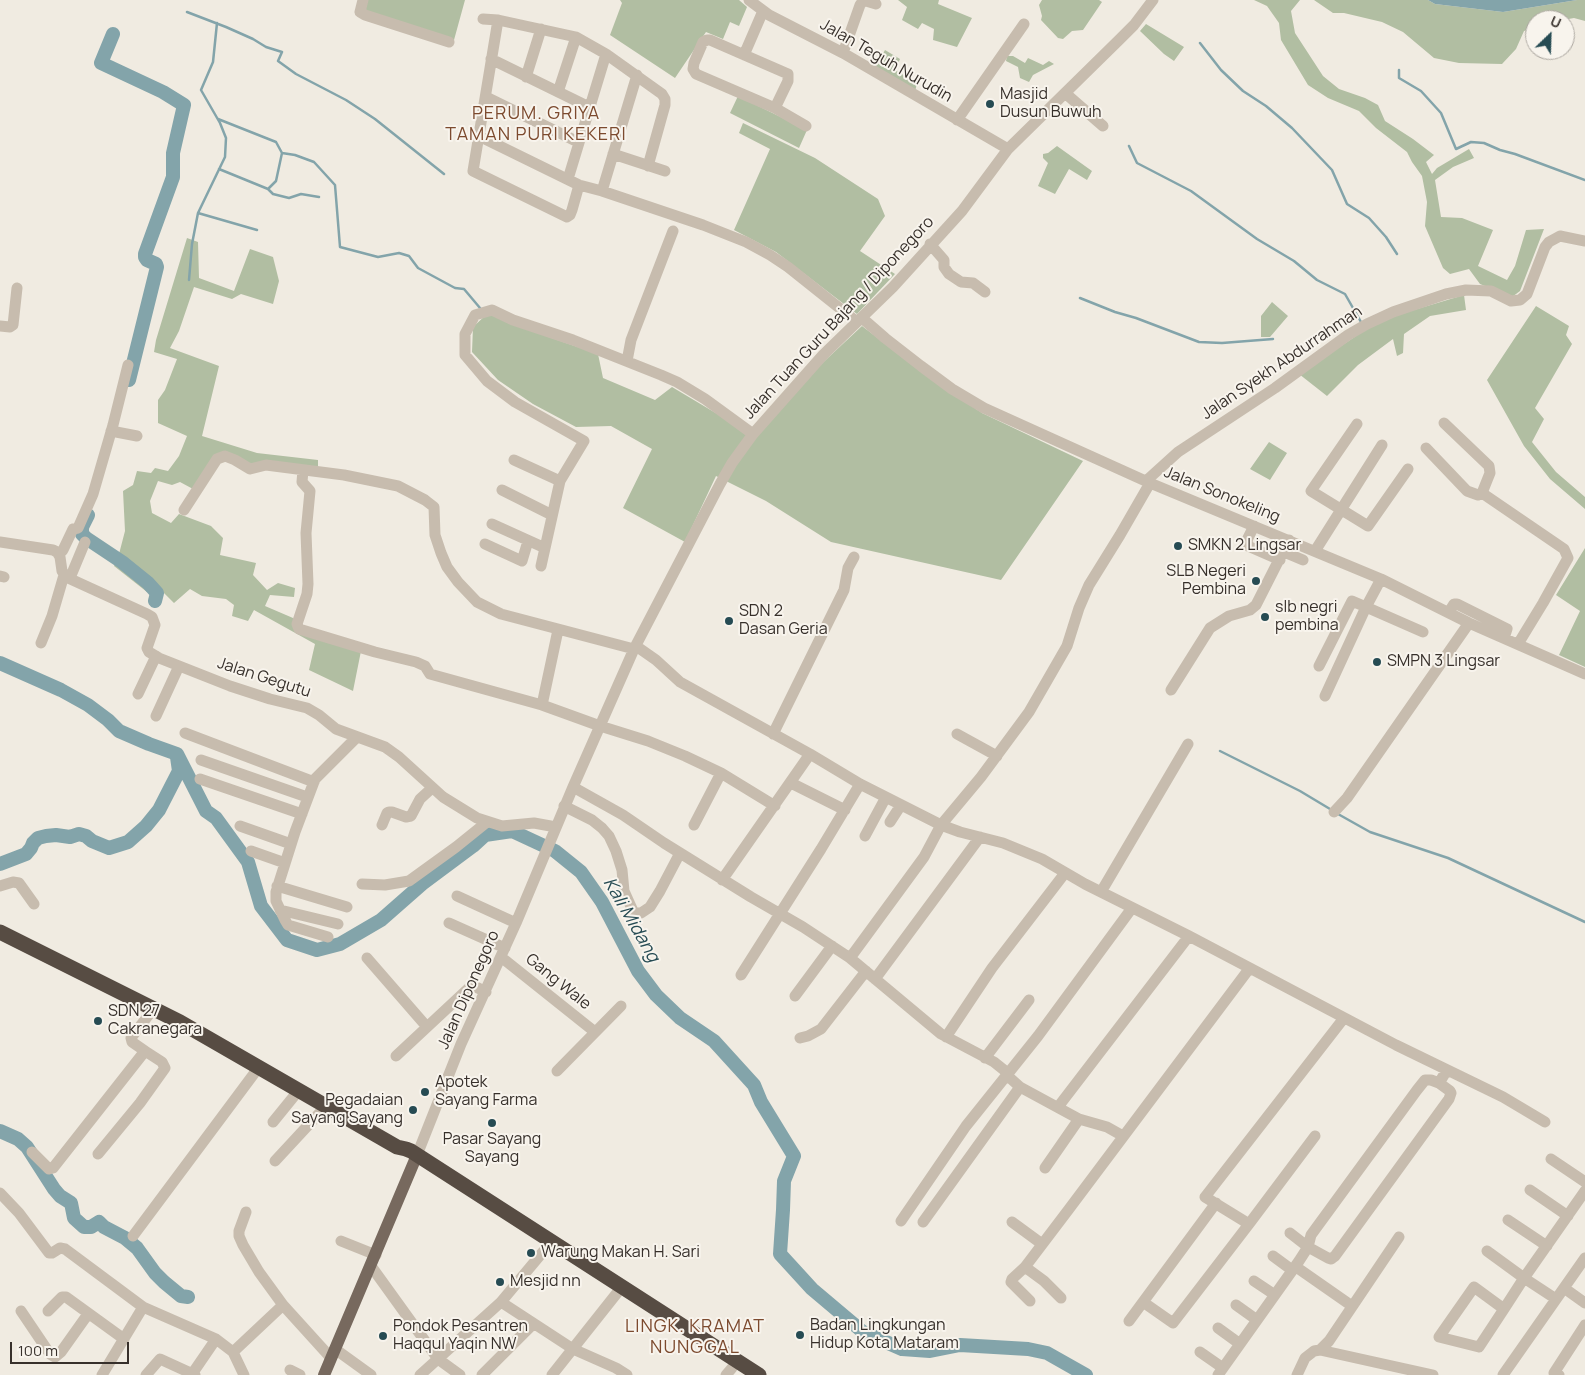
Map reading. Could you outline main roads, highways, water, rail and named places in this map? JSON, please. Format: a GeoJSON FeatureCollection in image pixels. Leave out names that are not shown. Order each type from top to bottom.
{"type":"FeatureCollection","features":[{"type":"Feature","properties":{"kind":"highway"},"geometry":{"type":"LineString","coordinates":[[0,932],[154,1008],[210,1038],[397,1147],[406,1149],[416,1159],[616,1293],[637,1302],[733,1373]]}},
{"type":"Feature","properties":{"kind":"highway"},"geometry":{"type":"LineString","coordinates":[[416,1159],[637,1302],[759,1375]]}},
{"type":"Feature","properties":{"kind":"main road","name":"Jalan Diponegoro"},"geometry":{"type":"LineString","coordinates":[[324,1375],[416,1159]]}},
{"type":"Feature","properties":{"kind":"water"},"geometry":{"type":"Polygon","coordinates":[[[1428,0],[1577,0],[1503,12],[1435,4],[1428,0]]]}},
{"type":"Feature","properties":{"kind":"waterway"},"geometry":{"type":"LineString","coordinates":[[187,12],[226,27],[266,47],[282,52],[278,61],[296,74],[346,100],[375,119],[444,174]]}},
{"type":"Feature","properties":{"kind":"waterway"},"geometry":{"type":"LineString","coordinates":[[189,280],[192,244],[198,213],[225,157],[226,138],[220,123],[201,90],[213,62],[217,23]]}},
{"type":"Feature","properties":{"kind":"waterway"},"geometry":{"type":"LineString","coordinates":[[113,34],[101,63],[163,92],[184,105],[173,153],[173,177],[145,254],[147,260],[156,264],[157,267],[129,380]]}},
{"type":"Feature","properties":{"kind":"waterway"},"geometry":{"type":"LineString","coordinates":[[1200,43],[1221,70],[1243,91],[1266,106],[1292,128],[1332,170],[1347,204],[1369,218],[1386,237],[1397,254]]}},
{"type":"Feature","properties":{"kind":"waterway"},"geometry":{"type":"LineString","coordinates":[[1399,70],[1399,78],[1421,91],[1441,113],[1456,149],[1471,142],[1484,143],[1585,180]]}},
{"type":"Feature","properties":{"kind":"waterway"},"geometry":{"type":"LineString","coordinates":[[218,119],[276,142],[282,153],[276,181],[268,189]]}},
{"type":"Feature","properties":{"kind":"waterway"},"geometry":{"type":"LineString","coordinates":[[1129,146],[1137,163],[1191,191],[1257,239],[1294,261],[1317,280],[1345,294],[1361,322]]}},
{"type":"Feature","properties":{"kind":"waterway"},"geometry":{"type":"LineString","coordinates":[[282,153],[295,155],[314,162],[335,185],[340,247],[378,257],[399,253],[409,256],[418,268],[455,288],[464,289],[480,308]]}},
{"type":"Feature","properties":{"kind":"waterway"},"geometry":{"type":"LineString","coordinates":[[219,169],[268,189],[273,194],[289,198],[301,194],[319,197]]}},
{"type":"Feature","properties":{"kind":"waterway"},"geometry":{"type":"LineString","coordinates":[[198,213],[257,230]]}},
{"type":"Feature","properties":{"kind":"waterway"},"geometry":{"type":"LineString","coordinates":[[1080,298],[1199,342],[1222,343],[1273,339]]}},
{"type":"Feature","properties":{"kind":"waterway"},"geometry":{"type":"LineString","coordinates":[[88,515],[82,527],[82,534],[148,583],[157,593],[155,601]]}},
{"type":"Feature","properties":{"kind":"waterway","name":"Kali Midang"},"geometry":{"type":"LineString","coordinates":[[0,663],[61,690],[88,705],[119,731],[177,754],[206,811],[216,818],[248,862],[261,906],[287,940],[317,950],[340,944],[381,920],[422,884],[485,835],[512,831],[555,851],[581,872],[602,902],[638,971],[656,995],[680,1018],[714,1041],[754,1085],[761,1102],[794,1156],[784,1181],[780,1254],[812,1289],[863,1332],[902,1349],[930,1351],[960,1345],[1028,1349],[1047,1353],[1086,1375]]}},
{"type":"Feature","properties":{"kind":"waterway"},"geometry":{"type":"LineString","coordinates":[[1220,751],[1300,791],[1330,809]]}},
{"type":"Feature","properties":{"kind":"waterway"},"geometry":{"type":"LineString","coordinates":[[0,864],[26,854],[38,838],[46,836],[70,837],[79,834],[109,848],[128,842],[146,826],[159,810],[179,771],[177,757]]}},
{"type":"Feature","properties":{"kind":"waterway"},"geometry":{"type":"LineString","coordinates":[[1338,814],[1370,832],[1448,858],[1585,922]]}},
{"type":"Feature","properties":{"kind":"waterway"},"geometry":{"type":"LineString","coordinates":[[0,1131],[18,1139],[27,1147],[54,1189],[60,1196],[71,1203],[74,1218],[84,1227],[91,1227],[99,1222],[104,1227],[125,1238],[137,1248],[164,1282],[181,1296],[188,1297]]}},
{"type":"Feature","properties":{"kind":"place","name":"Masjid Dusun Buwuh"},"geometry":{"type":"Point","coordinates":[990,104]}},
{"type":"Feature","properties":{"kind":"place","name":"SMKN 2 Lingsar"},"geometry":{"type":"Point","coordinates":[1178,546]}},
{"type":"Feature","properties":{"kind":"place","name":"SLB Negeri Pembina"},"geometry":{"type":"Point","coordinates":[1256,581]}},
{"type":"Feature","properties":{"kind":"place","name":"slb negri pembina"},"geometry":{"type":"Point","coordinates":[1265,617]}},
{"type":"Feature","properties":{"kind":"place","name":"SDN 2 Dasan Geria"},"geometry":{"type":"Point","coordinates":[729,621]}},
{"type":"Feature","properties":{"kind":"place","name":"SMPN 3 Lingsar"},"geometry":{"type":"Point","coordinates":[1377,662]}},
{"type":"Feature","properties":{"kind":"place","name":"SDN 27 Cakranegara"},"geometry":{"type":"Point","coordinates":[98,1021]}},
{"type":"Feature","properties":{"kind":"place","name":"Apotek Sayang Farma"},"geometry":{"type":"Point","coordinates":[425,1092]}},
{"type":"Feature","properties":{"kind":"place","name":"Pegadaian Sayang Sayang"},"geometry":{"type":"Point","coordinates":[413,1110]}},
{"type":"Feature","properties":{"kind":"place","name":"Pasar Sayang Sayang"},"geometry":{"type":"Point","coordinates":[492,1123]}},
{"type":"Feature","properties":{"kind":"place","name":"Warung Makan H. Sari"},"geometry":{"type":"Point","coordinates":[531,1253]}},
{"type":"Feature","properties":{"kind":"place","name":"Mesjid nn"},"geometry":{"type":"Point","coordinates":[500,1282]}},
{"type":"Feature","properties":{"kind":"place","name":"Badan Lingkungan Hidup Kota Mataram"},"geometry":{"type":"Point","coordinates":[800,1335]}},
{"type":"Feature","properties":{"kind":"place","name":"Pondok Pesantren Haqqul Yaqin NW"},"geometry":{"type":"Point","coordinates":[383,1336]}},
{"type":"Feature","properties":{"kind":"district","name":"PERUM. GRIYA TAMAN PURI KEKERI"},"geometry":{"type":"Point","coordinates":[536,124]}},
{"type":"Feature","properties":{"kind":"district","name":"LINGK. KRAMAT NUNGGAL"},"geometry":{"type":"Point","coordinates":[695,1337]}}]}
